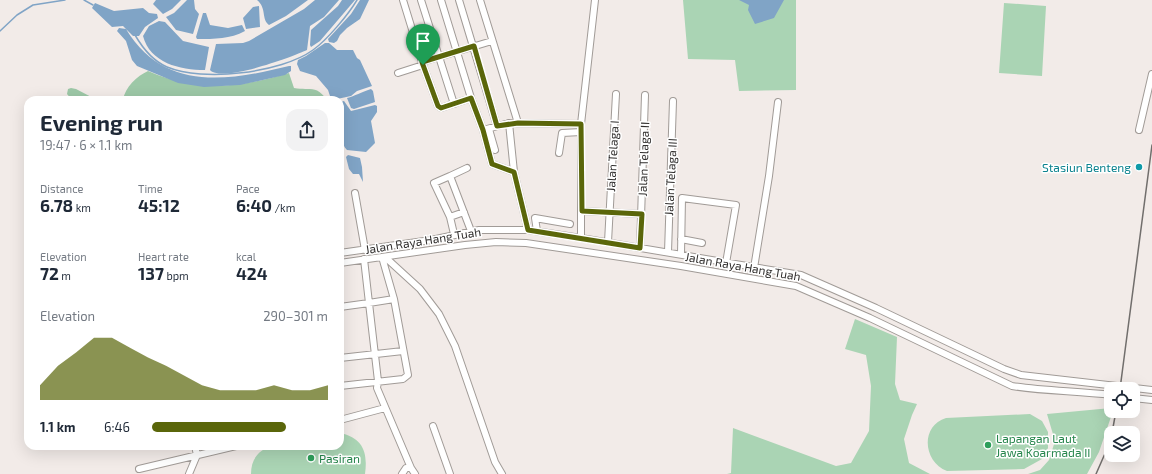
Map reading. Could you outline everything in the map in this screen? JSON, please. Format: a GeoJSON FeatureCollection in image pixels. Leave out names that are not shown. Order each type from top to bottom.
{"type":"FeatureCollection","features":[{"type":"Feature","properties":{"kind":"street"},"geometry":{"type":"LineString","coordinates":[[403,0],[422,64],[438,106],[441,108],[471,98]]}},
{"type":"Feature","properties":{"kind":"street"},"geometry":{"type":"LineString","coordinates":[[421,0],[454,104]]}},
{"type":"Feature","properties":{"kind":"street"},"geometry":{"type":"LineString","coordinates":[[441,0],[471,98],[495,150]]}},
{"type":"Feature","properties":{"kind":"street"},"geometry":{"type":"LineString","coordinates":[[459,0],[497,126]]}},
{"type":"Feature","properties":{"kind":"street"},"geometry":{"type":"LineString","coordinates":[[480,0],[518,123]]}},
{"type":"Feature","properties":{"kind":"street"},"geometry":{"type":"LineString","coordinates":[[581,238],[581,124],[595,0]]}},
{"type":"Feature","properties":{"kind":"street"},"geometry":{"type":"LineString","coordinates":[[398,73],[440,57],[492,41]]}},
{"type":"Feature","properties":{"kind":"street"},"geometry":{"type":"LineString","coordinates":[[1139,130],[1152,74]]}},
{"type":"Feature","properties":{"kind":"street","name":"Jalan Telaga I"},"geometry":{"type":"LineString","coordinates":[[608,242],[616,94]]}},
{"type":"Feature","properties":{"kind":"street","name":"Jalan Telaga II"},"geometry":{"type":"LineString","coordinates":[[640,248],[645,95]]}},
{"type":"Feature","properties":{"kind":"street","name":"Jalan Telaga III"},"geometry":{"type":"LineString","coordinates":[[668,252],[673,101]]}},
{"type":"Feature","properties":{"kind":"street"},"geometry":{"type":"LineString","coordinates":[[754,268],[769,176],[778,102]]}},
{"type":"Feature","properties":{"kind":"street"},"geometry":{"type":"LineString","coordinates":[[486,130],[509,123],[581,124]]}},
{"type":"Feature","properties":{"kind":"street"},"geometry":{"type":"LineString","coordinates":[[509,123],[514,172],[528,230]]}},
{"type":"Feature","properties":{"kind":"street"},"geometry":{"type":"LineString","coordinates":[[486,130],[492,164],[514,172]]}},
{"type":"Feature","properties":{"kind":"street"},"geometry":{"type":"LineString","coordinates":[[559,153],[562,133],[581,132]]}},
{"type":"Feature","properties":{"kind":"street"},"geometry":{"type":"LineString","coordinates":[[454,234],[450,217],[434,183],[467,168]]}},
{"type":"Feature","properties":{"kind":"street"},"geometry":{"type":"LineString","coordinates":[[450,176],[471,231]]}},
{"type":"Feature","properties":{"kind":"street"},"geometry":{"type":"LineString","coordinates":[[356,193],[365,250]]}},
{"type":"Feature","properties":{"kind":"street"},"geometry":{"type":"LineString","coordinates":[[681,254],[682,198],[736,204],[726,264]]}},
{"type":"Feature","properties":{"kind":"street"},"geometry":{"type":"LineString","coordinates":[[582,211],[609,211],[642,214]]}},
{"type":"Feature","properties":{"kind":"street"},"geometry":{"type":"LineString","coordinates":[[450,217],[464,212]]}},
{"type":"Feature","properties":{"kind":"street"},"geometry":{"type":"LineString","coordinates":[[537,231],[535,218],[567,223],[564,236]]}},
{"type":"Feature","properties":{"kind":"street","name":"Jalan Raya Hang Tuah"},"geometry":{"type":"LineString","coordinates":[[344,253],[431,240],[471,231],[528,230],[681,254],[726,264],[801,275],[876,308],[1004,369],[1035,378],[1071,380],[1152,390]]}},
{"type":"Feature","properties":{"kind":"street"},"geometry":{"type":"LineString","coordinates":[[681,239],[702,243]]}},
{"type":"Feature","properties":{"kind":"street","name":"Jalan Raya Hang Tuah"},"geometry":{"type":"LineString","coordinates":[[344,262],[465,245],[510,242],[681,266],[796,286],[870,318],[1012,386],[1034,390],[1063,390],[1104,394]]}},
{"type":"Feature","properties":{"kind":"street"},"geometry":{"type":"LineString","coordinates":[[344,385],[403,379],[408,375],[394,299],[384,257]]}},
{"type":"Feature","properties":{"kind":"street"},"geometry":{"type":"LineString","coordinates":[[384,257],[420,289],[439,314],[455,346],[496,462],[502,474]]}},
{"type":"Feature","properties":{"kind":"street"},"geometry":{"type":"LineString","coordinates":[[364,259],[378,381],[377,388],[411,468],[415,474]]}},
{"type":"Feature","properties":{"kind":"street"},"geometry":{"type":"LineString","coordinates":[[344,306],[394,299]]}},
{"type":"Feature","properties":{"kind":"street"},"geometry":{"type":"LineString","coordinates":[[344,358],[403,350]]}},
{"type":"Feature","properties":{"kind":"street"},"geometry":{"type":"LineString","coordinates":[[1034,390],[1035,378]]}},
{"type":"Feature","properties":{"kind":"street"},"geometry":{"type":"LineString","coordinates":[[1140,399],[1152,400]]}},
{"type":"Feature","properties":{"kind":"street"},"geometry":{"type":"LineString","coordinates":[[344,419],[385,408]]}},
{"type":"Feature","properties":{"kind":"street"},"geometry":{"type":"LineString","coordinates":[[433,426],[450,474]]}},
{"type":"Feature","properties":{"kind":"street"},"geometry":{"type":"LineString","coordinates":[[189,474],[197,455],[196,450]]}},
{"type":"Feature","properties":{"kind":"street"},"geometry":{"type":"LineString","coordinates":[[139,469],[219,450]]}},
{"type":"Feature","properties":{"kind":"street"},"geometry":{"type":"LineString","coordinates":[[402,474],[406,468],[411,468]]}},
{"type":"Feature","properties":{"kind":"green space"},"geometry":{"type":"Polygon","coordinates":[[[683,0],[796,0],[796,90],[739,91],[735,60],[688,59],[683,0]]]}},
{"type":"Feature","properties":{"kind":"green space"},"geometry":{"type":"Polygon","coordinates":[[[1004,3],[1046,6],[1042,76],[999,73],[1004,3]]]}},
{"type":"Feature","properties":{"kind":"green space"},"geometry":{"type":"Polygon","coordinates":[[[148,71],[184,83],[218,86],[252,82],[289,73],[294,88],[316,90],[324,96],[124,96],[132,82],[148,71]]]}},
{"type":"Feature","properties":{"kind":"green space"},"geometry":{"type":"Polygon","coordinates":[[[68,89],[76,89],[89,96],[69,96],[67,94],[68,89]]]}},
{"type":"Feature","properties":{"kind":"green space"},"geometry":{"type":"Polygon","coordinates":[[[855,319],[897,337],[895,384],[900,400],[917,404],[904,439],[909,463],[930,474],[727,474],[731,473],[733,428],[836,466],[851,463],[869,431],[871,386],[866,355],[845,349],[855,319]]]}},
{"type":"Feature","properties":{"kind":"green space"},"geometry":{"type":"Polygon","coordinates":[[[1104,409],[1104,418],[1111,418],[1108,426],[1104,426],[1104,437],[1099,452],[1087,474],[1028,474],[1040,470],[1049,460],[1055,441],[1047,414],[1104,409]]]}},
{"type":"Feature","properties":{"kind":"green space","name":"Lapangan Laut Jawa Koarmada II"},"geometry":{"type":"Polygon","coordinates":[[[1030,414],[1042,421],[1048,432],[1048,448],[1042,459],[1024,469],[947,471],[933,460],[929,452],[929,436],[932,428],[938,422],[946,418],[1030,414]]]}},
{"type":"Feature","properties":{"kind":"green space","name":"Pasiran"},"geometry":{"type":"Polygon","coordinates":[[[344,434],[354,438],[362,447],[366,459],[365,474],[251,474],[254,459],[264,450],[344,450],[344,434]]]}},
{"type":"Feature","properties":{"kind":"water"},"geometry":{"type":"Polygon","coordinates":[[[156,0],[181,0],[172,9],[163,14],[153,4],[156,0]]]}},
{"type":"Feature","properties":{"kind":"water"},"geometry":{"type":"Polygon","coordinates":[[[187,0],[194,0],[195,9],[199,14],[193,34],[176,30],[166,17],[174,13],[187,0]]]}},
{"type":"Feature","properties":{"kind":"water"},"geometry":{"type":"Polygon","coordinates":[[[257,0],[308,0],[286,16],[269,25],[265,20],[262,6],[257,0]]]}},
{"type":"Feature","properties":{"kind":"water"},"geometry":{"type":"Polygon","coordinates":[[[315,0],[339,0],[324,17],[310,26],[307,50],[257,68],[228,73],[217,73],[210,70],[216,44],[243,43],[249,41],[304,9],[315,0]]]}},
{"type":"Feature","properties":{"kind":"water"},"geometry":{"type":"Polygon","coordinates":[[[342,0],[355,0],[320,41],[311,47],[311,30],[338,6],[342,0]]]}},
{"type":"Feature","properties":{"kind":"water"},"geometry":{"type":"Polygon","coordinates":[[[360,0],[369,0],[360,19],[347,28],[340,35],[337,41],[334,43],[329,42],[328,39],[351,14],[360,0]]]}},
{"type":"Feature","properties":{"kind":"water"},"geometry":{"type":"Polygon","coordinates":[[[739,0],[784,0],[774,18],[755,24],[748,10],[749,5],[739,0]]]}},
{"type":"Feature","properties":{"kind":"water"},"geometry":{"type":"Polygon","coordinates":[[[95,3],[114,11],[143,8],[149,13],[157,14],[158,18],[145,27],[139,36],[133,36],[123,26],[112,27],[92,8],[95,3]]]}},
{"type":"Feature","properties":{"kind":"water"},"geometry":{"type":"Polygon","coordinates":[[[259,6],[260,27],[246,29],[243,18],[253,7],[259,6]]]}},
{"type":"Feature","properties":{"kind":"water"},"geometry":{"type":"Polygon","coordinates":[[[203,13],[206,13],[210,25],[228,28],[242,25],[245,31],[239,34],[216,39],[197,39],[196,37],[203,13]]]}},
{"type":"Feature","properties":{"kind":"water"},"geometry":{"type":"Polygon","coordinates":[[[159,21],[165,22],[183,41],[209,47],[205,70],[195,70],[176,66],[159,59],[152,53],[143,36],[149,26],[159,21]]]}},
{"type":"Feature","properties":{"kind":"water"},"geometry":{"type":"Polygon","coordinates":[[[119,28],[126,29],[141,49],[159,63],[178,72],[199,77],[221,77],[243,75],[289,66],[291,66],[291,71],[285,75],[240,85],[204,87],[178,83],[137,66],[132,60],[126,41],[117,31],[119,28]]]}},
{"type":"Feature","properties":{"kind":"water"},"geometry":{"type":"Polygon","coordinates":[[[325,43],[329,43],[337,50],[353,50],[357,58],[360,60],[372,86],[357,91],[351,96],[344,98],[344,96],[330,96],[328,90],[316,76],[300,71],[297,64],[298,60],[325,43]]]}},
{"type":"Feature","properties":{"kind":"water"},"geometry":{"type":"Polygon","coordinates":[[[371,89],[373,91],[375,102],[354,109],[351,108],[347,98],[371,89]]]}},
{"type":"Feature","properties":{"kind":"water"},"geometry":{"type":"Polygon","coordinates":[[[344,101],[351,111],[375,105],[377,106],[377,112],[371,121],[375,143],[366,152],[347,150],[344,146],[344,101]]]}},
{"type":"Feature","properties":{"kind":"water"},"geometry":{"type":"Polygon","coordinates":[[[348,155],[360,158],[363,182],[359,174],[353,174],[349,169],[346,157],[348,155]]]}},
{"type":"Feature","properties":{"kind":"waterway"},"geometry":{"type":"LineString","coordinates":[[0,31],[17,15],[33,5],[65,0]]}},
{"type":"Feature","properties":{"kind":"waterway"},"geometry":{"type":"LineString","coordinates":[[84,0],[93,5]]}},
{"type":"Feature","properties":{"kind":"waterway"},"geometry":{"type":"LineString","coordinates":[[135,35],[148,53],[167,67],[182,72],[200,74],[242,73],[282,64],[299,58],[313,50],[337,27],[357,0]]}},
{"type":"Feature","properties":{"kind":"railway"},"geometry":{"type":"LineString","coordinates":[[1121,382],[1152,145]]}},
{"type":"Feature","properties":{"kind":"railway"},"geometry":{"type":"LineString","coordinates":[[1113,426],[1115,418]]}},
{"type":"Feature","properties":{"kind":"railway"},"geometry":{"type":"LineString","coordinates":[[1096,474],[1104,456]]}},
{"type":"Feature","properties":{"kind":"place","name":"Stasiun Benteng"},"geometry":{"type":"Point","coordinates":[1139,167]}},
{"type":"Feature","properties":{"kind":"place","name":"Lapangan Laut Jawa Koarmada II"},"geometry":{"type":"Point","coordinates":[988,445]}},
{"type":"Feature","properties":{"kind":"place","name":"Pasiran"},"geometry":{"type":"Point","coordinates":[311,458]}},
{"type":"Feature","properties":{"kind":"route"},"geometry":{"type":"LineString","coordinates":[[474,46],[497,126],[509,123],[581,124],[582,211],[609,211],[642,214],[640,248],[528,230],[514,172],[492,164],[483,130],[471,98],[441,108],[438,106],[423,65],[422,62],[474,46]]}}]}
